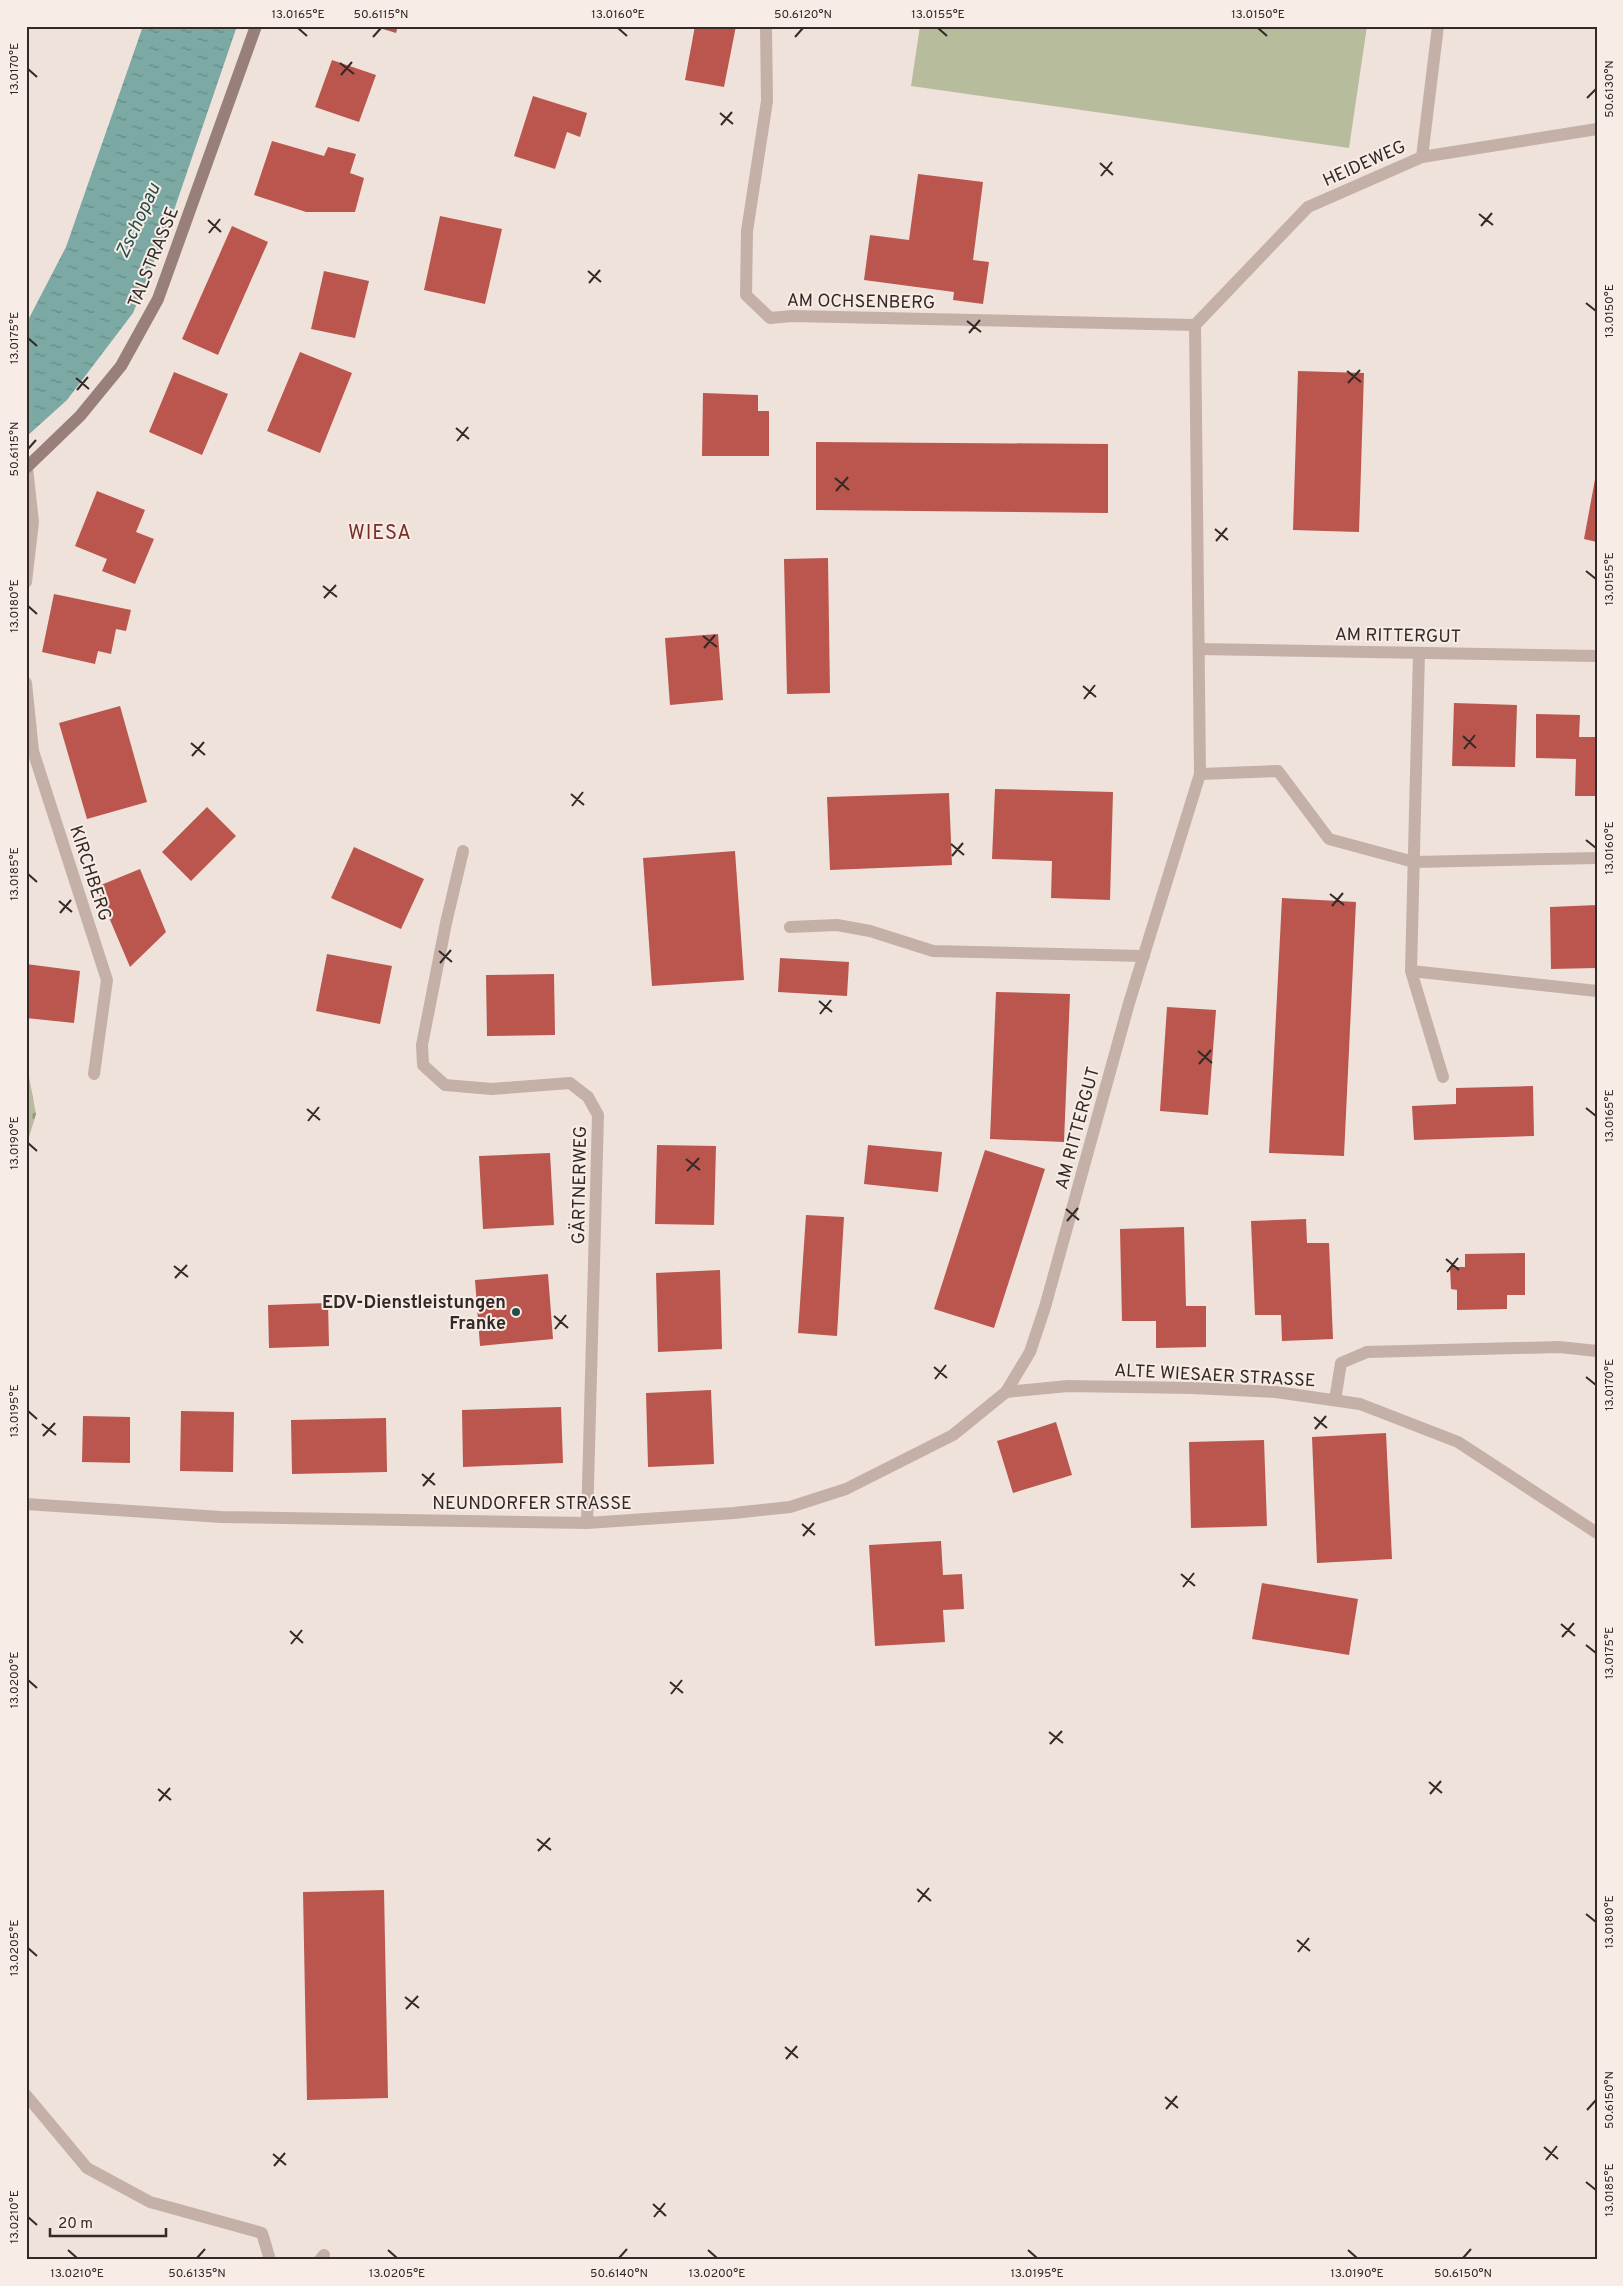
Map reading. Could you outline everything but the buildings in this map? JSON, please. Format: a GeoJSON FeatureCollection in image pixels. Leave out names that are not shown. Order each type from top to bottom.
{"type":"FeatureCollection","features":[{"type":"Feature","properties":{"kind":"main road","name":"TALSTRASSE"},"geometry":{"type":"LineString","coordinates":[[27,468],[80,416],[121,366],[158,299],[256,26]]}},
{"type":"Feature","properties":{"kind":"street","name":"AM OCHSENBERG"},"geometry":{"type":"LineString","coordinates":[[766,26],[767,101],[747,231],[746,295],[770,318],[802,317],[1195,325]]}},
{"type":"Feature","properties":{"kind":"street"},"geometry":{"type":"LineString","coordinates":[[1422,157],[1438,26]]}},
{"type":"Feature","properties":{"kind":"street","name":"HEIDEWEG"},"geometry":{"type":"LineString","coordinates":[[1195,325],[1308,207],[1422,157],[1597,129]]}},
{"type":"Feature","properties":{"kind":"street","name":"AM RITTERGUT"},"geometry":{"type":"LineString","coordinates":[[1006,1392],[1030,1352],[1046,1306],[1093,1141],[1129,1003],[1200,774],[1195,325]]}},
{"type":"Feature","properties":{"kind":"street"},"geometry":{"type":"LineString","coordinates":[[26,582],[33,522],[27,468]]}},
{"type":"Feature","properties":{"kind":"street","name":"AM RITTERGUT"},"geometry":{"type":"LineString","coordinates":[[1199,649],[1597,656]]}},
{"type":"Feature","properties":{"kind":"street"},"geometry":{"type":"LineString","coordinates":[[1419,653],[1411,971],[1443,1077]]}},
{"type":"Feature","properties":{"kind":"street","name":"KIRCHBERG"},"geometry":{"type":"LineString","coordinates":[[26,683],[30,752],[107,980],[94,1074]]}},
{"type":"Feature","properties":{"kind":"street"},"geometry":{"type":"LineString","coordinates":[[1200,774],[1278,771],[1329,839],[1414,862],[1597,858]]}},
{"type":"Feature","properties":{"kind":"street","name":"GÄRTNERWEG"},"geometry":{"type":"LineString","coordinates":[[463,851],[446,923],[422,1045],[423,1065],[445,1086],[492,1089],[570,1083],[588,1097],[598,1115],[587,1524]]}},
{"type":"Feature","properties":{"kind":"street"},"geometry":{"type":"LineString","coordinates":[[790,927],[837,926],[862,930],[933,951],[1144,956]]}},
{"type":"Feature","properties":{"kind":"street"},"geometry":{"type":"LineString","coordinates":[[1411,971],[1597,991]]}},
{"type":"Feature","properties":{"kind":"street"},"geometry":{"type":"LineString","coordinates":[[1334,1400],[1341,1363],[1367,1352],[1559,1347],[1597,1350]]}},
{"type":"Feature","properties":{"kind":"street","name":"ALTE WIESAER STRASSE"},"geometry":{"type":"LineString","coordinates":[[1006,1392],[1068,1386],[1192,1388],[1276,1392],[1360,1404],[1458,1442],[1597,1533]]}},
{"type":"Feature","properties":{"kind":"street","name":"NEUNDORFER STRASSE"},"geometry":{"type":"LineString","coordinates":[[26,1504],[221,1518],[587,1524],[734,1513],[799,1504],[846,1489],[953,1435],[1006,1392]]}},
{"type":"Feature","properties":{"kind":"street"},"geometry":{"type":"LineString","coordinates":[[26,2095],[88,2168],[150,2202],[262,2233],[270,2260]]}},
{"type":"Feature","properties":{"kind":"green space"},"geometry":{"type":"Polygon","coordinates":[[[920,26],[1367,26],[1349,148],[911,86],[920,26]]]}},
{"type":"Feature","properties":{"kind":"green space"},"geometry":{"type":"Polygon","coordinates":[[[26,1061],[36,1114],[26,1147],[26,1061]]]}},
{"type":"Feature","properties":{"kind":"water","name":"Zschopau"},"geometry":{"type":"Polygon","coordinates":[[[143,26],[237,26],[171,219],[133,313],[67,400],[26,437],[26,324],[66,247],[143,26]]]}},
{"type":"Feature","properties":{"kind":"place","name":"EDV-Dienstleistungen Franke"},"geometry":{"type":"Point","coordinates":[516,1312]}},
{"type":"Feature","properties":{"kind":"district","name":"WIESA"},"geometry":{"type":"Point","coordinates":[380,532]}}]}
